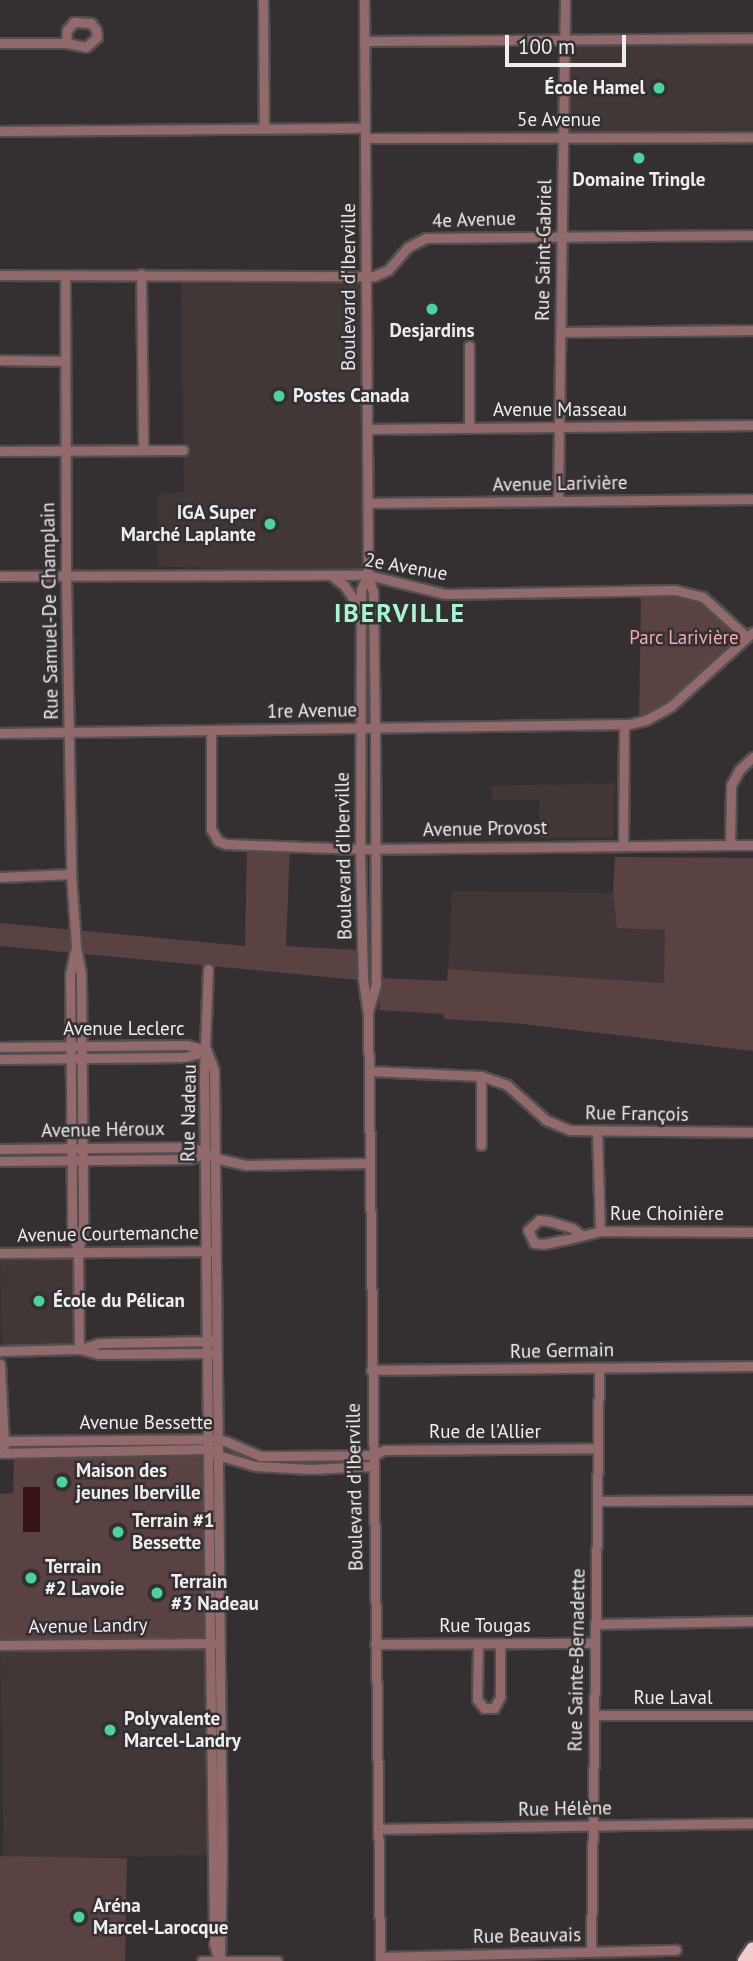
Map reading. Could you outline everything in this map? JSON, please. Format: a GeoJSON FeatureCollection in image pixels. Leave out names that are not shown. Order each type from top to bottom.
{"type":"FeatureCollection","features":[{"type":"Feature","properties":{"kind":"highway"},"geometry":{"type":"LineString","coordinates":[[745,1961],[753,1949]]}},
{"type":"Feature","properties":{"kind":"street"},"geometry":{"type":"LineString","coordinates":[[263,0],[264,129]]}},
{"type":"Feature","properties":{"kind":"street","name":"Boulevard d'Iberville"},"geometry":{"type":"LineString","coordinates":[[364,0],[369,575],[373,592],[375,728],[376,984],[368,1013]]}},
{"type":"Feature","properties":{"kind":"street","name":"Rue Saint-Gabriel"},"geometry":{"type":"LineString","coordinates":[[558,501],[565,0]]}},
{"type":"Feature","properties":{"kind":"street"},"geometry":{"type":"LineString","coordinates":[[364,41],[753,38]]}},
{"type":"Feature","properties":{"kind":"street"},"geometry":{"type":"LineString","coordinates":[[0,43],[66,43]]}},
{"type":"Feature","properties":{"kind":"street","name":"5e Avenue"},"geometry":{"type":"LineString","coordinates":[[0,131],[264,129],[563,137],[753,137]]}},
{"type":"Feature","properties":{"kind":"street","name":"4e Avenue"},"geometry":{"type":"LineString","coordinates":[[0,272],[65,275],[366,276],[388,270],[408,247],[426,238],[753,235]]}},
{"type":"Feature","properties":{"kind":"street"},"geometry":{"type":"LineString","coordinates":[[141,274],[144,449]]}},
{"type":"Feature","properties":{"kind":"street","name":"Rue Samuel-De Champlain"},"geometry":{"type":"LineString","coordinates":[[65,275],[71,874],[76,946],[81,974],[82,1047],[83,1225],[78,1252],[79,1349]]}},
{"type":"Feature","properties":{"kind":"street"},"geometry":{"type":"LineString","coordinates":[[561,332],[753,330]]}},
{"type":"Feature","properties":{"kind":"street"},"geometry":{"type":"LineString","coordinates":[[469,346],[469,428]]}},
{"type":"Feature","properties":{"kind":"street"},"geometry":{"type":"LineString","coordinates":[[0,360],[65,361]]}},
{"type":"Feature","properties":{"kind":"street","name":"Avenue Masseau"},"geometry":{"type":"LineString","coordinates":[[367,429],[753,425]]}},
{"type":"Feature","properties":{"kind":"street"},"geometry":{"type":"LineString","coordinates":[[0,451],[183,450]]}},
{"type":"Feature","properties":{"kind":"street","name":"Avenue Larivière"},"geometry":{"type":"LineString","coordinates":[[368,503],[753,499]]}},
{"type":"Feature","properties":{"kind":"street"},"geometry":{"type":"LineString","coordinates":[[331,575],[358,601],[361,614]]}},
{"type":"Feature","properties":{"kind":"street","name":"Boulevard d'Iberville"},"geometry":{"type":"LineString","coordinates":[[369,575],[361,590],[360,849],[363,979],[368,1013],[380,1959]]}},
{"type":"Feature","properties":{"kind":"street","name":"2e Avenue"},"geometry":{"type":"LineString","coordinates":[[0,576],[369,575],[445,594],[689,592],[704,597],[750,635]]}},
{"type":"Feature","properties":{"kind":"street","name":"1re Avenue"},"geometry":{"type":"LineString","coordinates":[[0,733],[624,725],[646,720],[671,706],[750,635]]}},
{"type":"Feature","properties":{"kind":"street"},"geometry":{"type":"LineString","coordinates":[[623,845],[624,725]]}},
{"type":"Feature","properties":{"kind":"street","name":"Avenue Provost"},"geometry":{"type":"LineString","coordinates":[[211,730],[211,829],[218,841],[360,849],[753,845]]}},
{"type":"Feature","properties":{"kind":"street"},"geometry":{"type":"LineString","coordinates":[[730,845],[731,785],[740,769],[753,757]]}},
{"type":"Feature","properties":{"kind":"street"},"geometry":{"type":"LineString","coordinates":[[0,877],[71,874]]}},
{"type":"Feature","properties":{"kind":"street","name":"Rue Samuel-De Champlain"},"geometry":{"type":"LineString","coordinates":[[76,946],[70,975],[71,1148],[72,1226],[78,1252]]}},
{"type":"Feature","properties":{"kind":"street","name":"Rue Nadeau"},"geometry":{"type":"LineString","coordinates":[[208,969],[207,1051],[204,1071],[210,1156],[219,1961]]}},
{"type":"Feature","properties":{"kind":"street","name":"Avenue Leclerc"},"geometry":{"type":"LineString","coordinates":[[0,1047],[187,1045],[207,1051]]}},
{"type":"Feature","properties":{"kind":"street","name":"Avenue Leclerc"},"geometry":{"type":"LineString","coordinates":[[0,1059],[186,1058],[207,1051]]}},
{"type":"Feature","properties":{"kind":"street","name":"Rue François"},"geometry":{"type":"LineString","coordinates":[[369,1071],[481,1076],[507,1085],[546,1120],[570,1130],[753,1132]]}},
{"type":"Feature","properties":{"kind":"street"},"geometry":{"type":"LineString","coordinates":[[481,1076],[481,1145]]}},
{"type":"Feature","properties":{"kind":"street"},"geometry":{"type":"LineString","coordinates":[[597,1131],[600,1231]]}},
{"type":"Feature","properties":{"kind":"street","name":"Avenue Héroux"},"geometry":{"type":"LineString","coordinates":[[0,1149],[192,1147],[210,1156],[246,1165],[370,1163]]}},
{"type":"Feature","properties":{"kind":"street","name":"Avenue Héroux"},"geometry":{"type":"LineString","coordinates":[[0,1161],[189,1159],[210,1156]]}},
{"type":"Feature","properties":{"kind":"street","name":"Rue Choinière"},"geometry":{"type":"LineString","coordinates":[[581,1235],[572,1228],[550,1221],[539,1220],[528,1230],[534,1242],[543,1244],[600,1231],[753,1232]]}},
{"type":"Feature","properties":{"kind":"street","name":"Avenue Courtemanche"},"geometry":{"type":"LineString","coordinates":[[0,1253],[211,1251]]}},
{"type":"Feature","properties":{"kind":"street"},"geometry":{"type":"LineString","coordinates":[[0,1351],[79,1349],[99,1343],[212,1341]]}},
{"type":"Feature","properties":{"kind":"street"},"geometry":{"type":"LineString","coordinates":[[79,1349],[99,1354],[212,1353]]}},
{"type":"Feature","properties":{"kind":"street"},"geometry":{"type":"LineString","coordinates":[[0,1364],[2,1453]]}},
{"type":"Feature","properties":{"kind":"street","name":"Rue Germain"},"geometry":{"type":"LineString","coordinates":[[371,1370],[753,1366]]}},
{"type":"Feature","properties":{"kind":"street","name":"Rue Sainte-Bernadette"},"geometry":{"type":"LineString","coordinates":[[591,1952],[599,1368]]}},
{"type":"Feature","properties":{"kind":"street","name":"Avenue Bessette"},"geometry":{"type":"LineString","coordinates":[[2,1441],[212,1443],[260,1456],[373,1455]]}},
{"type":"Feature","properties":{"kind":"street","name":"Avenue Bessette"},"geometry":{"type":"LineString","coordinates":[[2,1453],[212,1443]]}},
{"type":"Feature","properties":{"kind":"street","name":"Avenue Bessette"},"geometry":{"type":"LineString","coordinates":[[212,1443],[217,1455],[254,1466],[311,1469],[372,1466]]}},
{"type":"Feature","properties":{"kind":"street","name":"Rue de l'Allier"},"geometry":{"type":"LineString","coordinates":[[373,1455],[385,1450],[598,1448]]}},
{"type":"Feature","properties":{"kind":"street","name":"Rue Nadeau"},"geometry":{"type":"LineString","coordinates":[[214,1643],[217,1455]]}},
{"type":"Feature","properties":{"kind":"street"},"geometry":{"type":"LineString","coordinates":[[311,1456],[311,1469]]}},
{"type":"Feature","properties":{"kind":"street"},"geometry":{"type":"LineString","coordinates":[[597,1501],[753,1500]]}},
{"type":"Feature","properties":{"kind":"street"},"geometry":{"type":"LineString","coordinates":[[595,1624],[753,1621]]}},
{"type":"Feature","properties":{"kind":"street","name":"Avenue Landry"},"geometry":{"type":"LineString","coordinates":[[0,1645],[214,1643]]}},
{"type":"Feature","properties":{"kind":"street","name":"Rue Tougas"},"geometry":{"type":"LineString","coordinates":[[375,1644],[595,1643]]}},
{"type":"Feature","properties":{"kind":"street"},"geometry":{"type":"LineString","coordinates":[[478,1644],[477,1699],[484,1708],[494,1708],[500,1697],[500,1644]]}},
{"type":"Feature","properties":{"kind":"street","name":"Rue Laval"},"geometry":{"type":"LineString","coordinates":[[594,1715],[753,1715]]}},
{"type":"Feature","properties":{"kind":"street","name":"Rue Hélène"},"geometry":{"type":"LineString","coordinates":[[378,1829],[753,1823]]}},
{"type":"Feature","properties":{"kind":"street","name":"Rue Beauvais"},"geometry":{"type":"LineString","coordinates":[[380,1959],[676,1951]]}},
{"type":"Feature","properties":{"kind":"street"},"geometry":{"type":"LineString","coordinates":[[202,1961],[277,1961]]}},
{"type":"Feature","properties":{"kind":"shaded area","name":"École Hamel"},"geometry":{"type":"Polygon","coordinates":[[[565,38],[753,38],[753,137],[565,137],[565,38]]]}},
{"type":"Feature","properties":{"kind":"shaded area"},"geometry":{"type":"Polygon","coordinates":[[[181,279],[360,280],[368,575],[158,566],[158,494],[184,492],[181,279]]]}},
{"type":"Feature","properties":{"kind":"shaded area"},"geometry":{"type":"Polygon","coordinates":[[[615,783],[613,838],[541,838],[539,800],[493,800],[491,786],[615,783]]]}},
{"type":"Feature","properties":{"kind":"shaded area"},"geometry":{"type":"Polygon","coordinates":[[[452,891],[613,893],[618,928],[666,930],[664,983],[448,969],[452,891]]]}},
{"type":"Feature","properties":{"kind":"shaded area","name":"École du Pélican"},"geometry":{"type":"Polygon","coordinates":[[[78,1252],[80,1349],[2,1350],[0,1253],[78,1252]]]}},
{"type":"Feature","properties":{"kind":"shaded area"},"geometry":{"type":"Polygon","coordinates":[[[23,1487],[40,1487],[40,1532],[23,1532],[23,1487]]]}},
{"type":"Feature","properties":{"kind":"shaded area","name":"Polyvalente Marcel-Landry"},"geometry":{"type":"Polygon","coordinates":[[[219,1643],[223,1855],[4,1859],[0,1647],[219,1643]]]}},
{"type":"Feature","properties":{"kind":"green space","name":"Parc Larivière"},"geometry":{"type":"Polygon","coordinates":[[[641,592],[696,594],[747,637],[698,684],[639,725],[641,592]]]}},
{"type":"Feature","properties":{"kind":"green space"},"geometry":{"type":"Polygon","coordinates":[[[290,846],[286,946],[358,950],[358,980],[0,946],[0,923],[245,946],[247,848],[290,846]]]}},
{"type":"Feature","properties":{"kind":"green space"},"geometry":{"type":"Polygon","coordinates":[[[615,857],[753,858],[753,1051],[514,1023],[444,1019],[443,1014],[379,1010],[381,978],[447,981],[448,969],[664,983],[665,930],[617,928],[613,893],[615,857]]]}},
{"type":"Feature","properties":{"kind":"green space"},"geometry":{"type":"Polygon","coordinates":[[[209,1449],[210,1643],[0,1642],[0,1494],[13,1493],[14,1457],[209,1449]]]}},
{"type":"Feature","properties":{"kind":"green space","name":"Aréna Marcel-Larocque"},"geometry":{"type":"Polygon","coordinates":[[[0,1856],[127,1858],[125,1961],[0,1961],[0,1856]]]}},
{"type":"Feature","properties":{"kind":"place","name":"École Hamel"},"geometry":{"type":"Point","coordinates":[659,88]}},
{"type":"Feature","properties":{"kind":"place","name":"Domaine Tringle"},"geometry":{"type":"Point","coordinates":[639,158]}},
{"type":"Feature","properties":{"kind":"place","name":"Desjardins"},"geometry":{"type":"Point","coordinates":[432,309]}},
{"type":"Feature","properties":{"kind":"place","name":"Postes Canada"},"geometry":{"type":"Point","coordinates":[279,396]}},
{"type":"Feature","properties":{"kind":"place","name":"IGA Super Marché Laplante"},"geometry":{"type":"Point","coordinates":[270,524]}},
{"type":"Feature","properties":{"kind":"place","name":"École du Pélican"},"geometry":{"type":"Point","coordinates":[39,1301]}},
{"type":"Feature","properties":{"kind":"place","name":"Maison des jeunes Iberville"},"geometry":{"type":"Point","coordinates":[62,1482]}},
{"type":"Feature","properties":{"kind":"place","name":"Terrain #1 Bessette"},"geometry":{"type":"Point","coordinates":[118,1532]}},
{"type":"Feature","properties":{"kind":"place","name":"Terrain #2 Lavoie"},"geometry":{"type":"Point","coordinates":[31,1578]}},
{"type":"Feature","properties":{"kind":"place","name":"Terrain #3 Nadeau"},"geometry":{"type":"Point","coordinates":[157,1593]}},
{"type":"Feature","properties":{"kind":"place","name":"Polyvalente Marcel-Landry"},"geometry":{"type":"Point","coordinates":[110,1730]}},
{"type":"Feature","properties":{"kind":"place","name":"Aréna Marcel-Larocque"},"geometry":{"type":"Point","coordinates":[79,1917]}},
{"type":"Feature","properties":{"kind":"district","name":"IBERVILLE"},"geometry":{"type":"Point","coordinates":[400,613]}}]}
